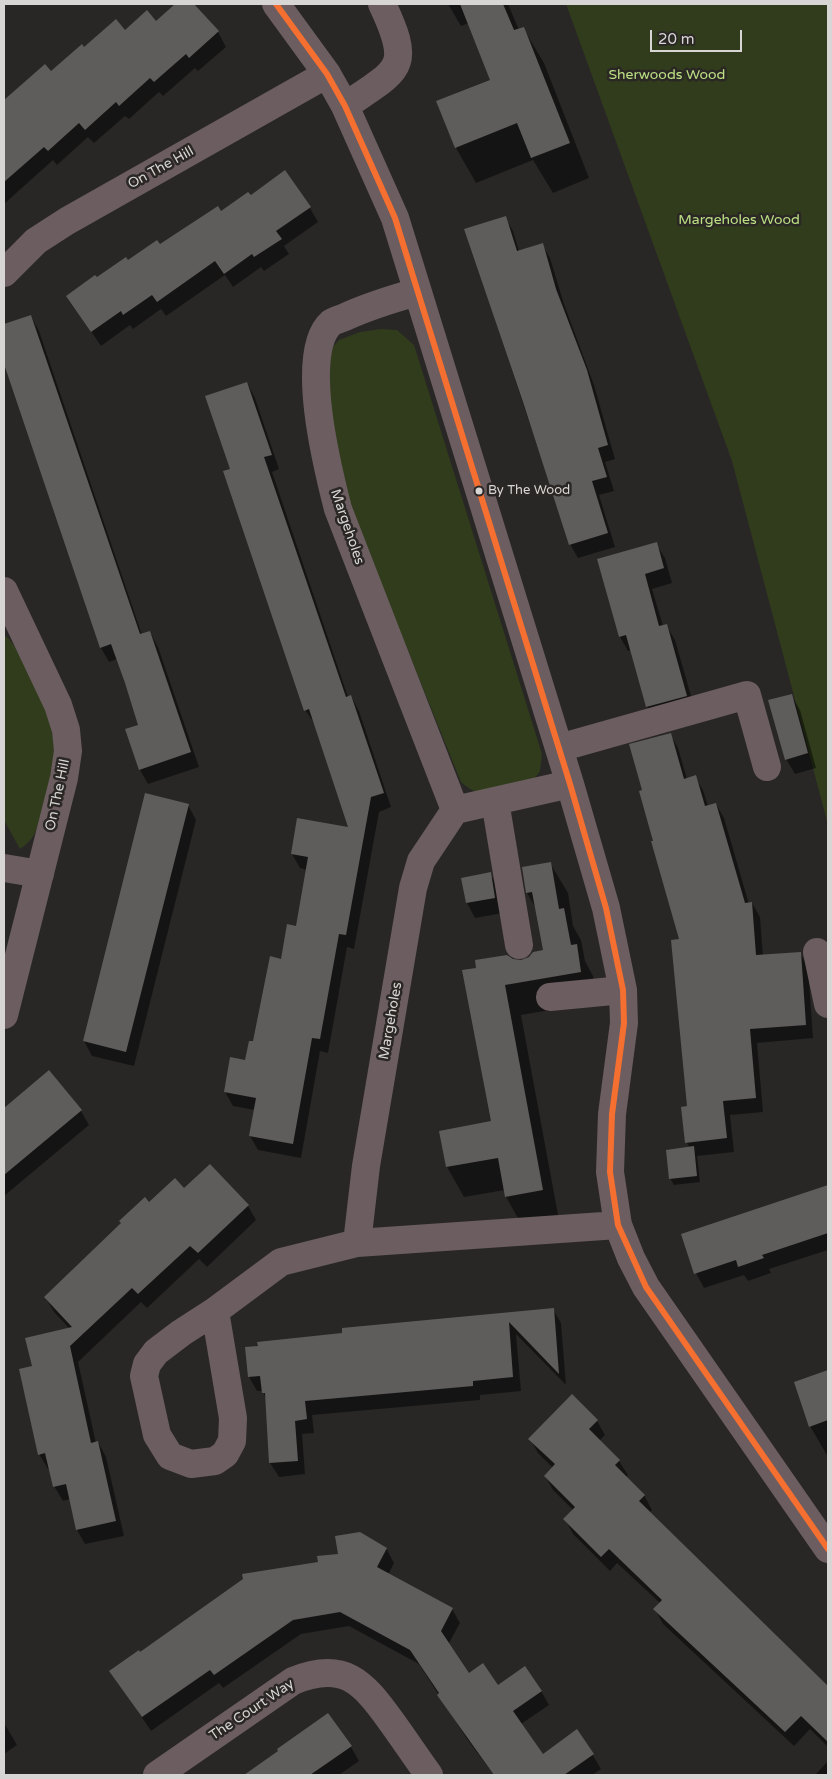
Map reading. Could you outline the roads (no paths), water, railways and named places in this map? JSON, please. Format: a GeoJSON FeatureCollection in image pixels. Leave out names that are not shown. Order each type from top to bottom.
{"type":"FeatureCollection","features":[{"type":"Feature","properties":{"kind":"street"},"geometry":{"type":"LineString","coordinates":[[276,4],[327,74],[345,106],[394,218],[559,748],[606,908],[623,990],[624,1022],[610,1139],[610,1172],[618,1225],[630,1258],[646,1287],[828,1549]]}},
{"type":"Feature","properties":{"kind":"street"},"geometry":{"type":"LineString","coordinates":[[345,106],[388,77],[397,66],[399,52],[396,32],[382,4]]}},
{"type":"Feature","properties":{"kind":"street","name":"On The Hill"},"geometry":{"type":"LineString","coordinates":[[4,272],[36,241],[67,221],[327,74]]}},
{"type":"Feature","properties":{"kind":"street","name":"Margeholes"},"geometry":{"type":"LineString","coordinates":[[357,1243],[366,1166],[413,888],[421,861],[455,810],[338,509],[330,477],[315,378],[315,359],[320,340],[331,323],[371,304],[417,292]]}},
{"type":"Feature","properties":{"kind":"street","name":"On The Hill"},"geometry":{"type":"LineString","coordinates":[[4,1014],[64,778],[68,751],[66,730],[58,705],[6,603]]}},
{"type":"Feature","properties":{"kind":"street"},"geometry":{"type":"LineString","coordinates":[[559,748],[747,695],[766,767]]}},
{"type":"Feature","properties":{"kind":"street"},"geometry":{"type":"LineString","coordinates":[[455,810],[570,784]]}},
{"type":"Feature","properties":{"kind":"street"},"geometry":{"type":"LineString","coordinates":[[495,801],[519,945]]}},
{"type":"Feature","properties":{"kind":"street"},"geometry":{"type":"LineString","coordinates":[[4,868],[40,874]]}},
{"type":"Feature","properties":{"kind":"street"},"geometry":{"type":"LineString","coordinates":[[817,952],[828,1004]]}},
{"type":"Feature","properties":{"kind":"street"},"geometry":{"type":"LineString","coordinates":[[550,997],[623,990]]}},
{"type":"Feature","properties":{"kind":"street"},"geometry":{"type":"LineString","coordinates":[[215,1311],[233,1418],[232,1441],[225,1454],[215,1461],[191,1464],[170,1456],[163,1448],[157,1435],[144,1376],[147,1364],[156,1352],[281,1262],[357,1243],[618,1225]]}},
{"type":"Feature","properties":{"kind":"street","name":"The Court Way"},"geometry":{"type":"LineString","coordinates":[[157,1775],[293,1681],[309,1674],[324,1673],[342,1674],[357,1680],[372,1694],[429,1775]]}},
{"type":"Feature","properties":{"kind":"place","name":"By The Wood"},"geometry":{"type":"Point","coordinates":[479,491]}},
{"type":"Feature","properties":{"kind":"park label","name":"Sherwoods Wood"},"geometry":{"type":"Point","coordinates":[667,75]}},
{"type":"Feature","properties":{"kind":"park label","name":"Margeholes Wood"},"geometry":{"type":"Point","coordinates":[739,220]}}]}
